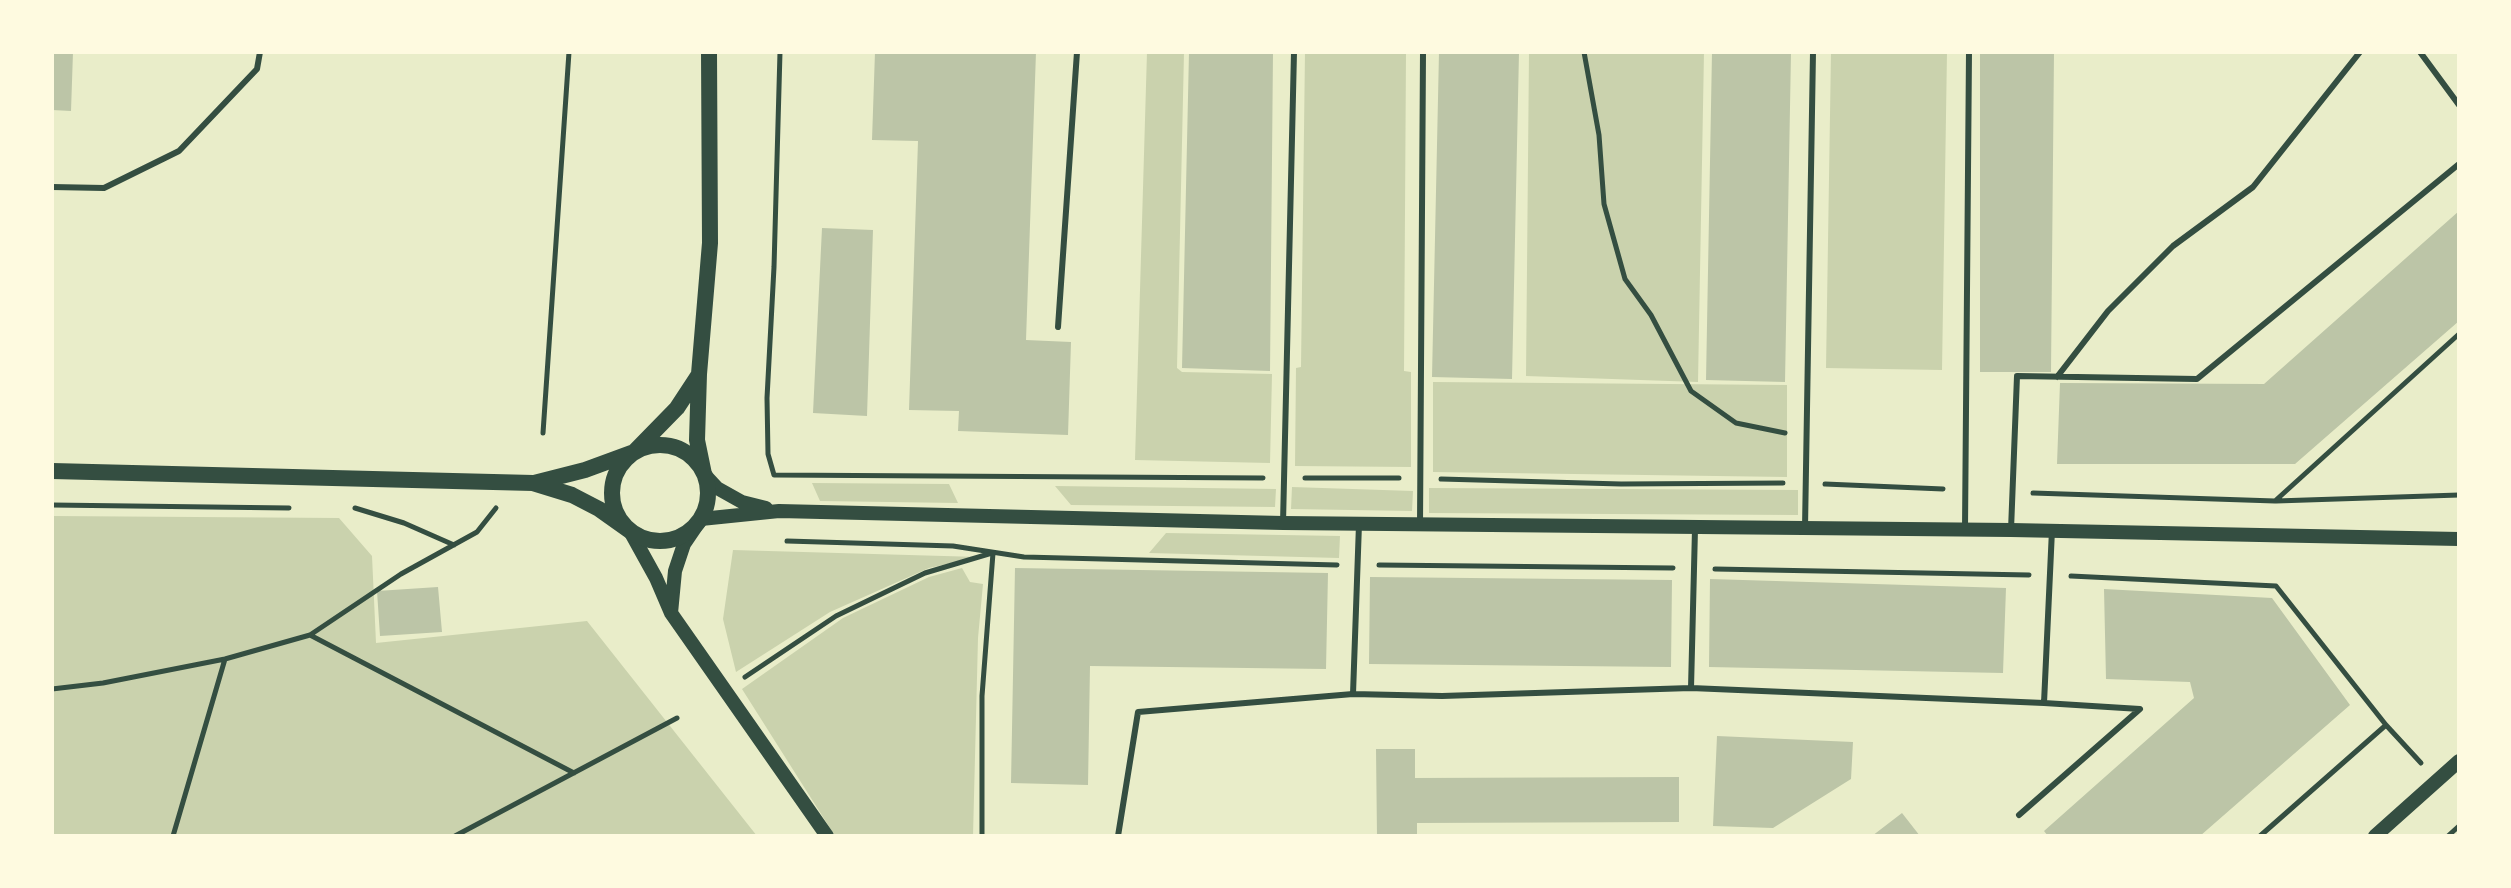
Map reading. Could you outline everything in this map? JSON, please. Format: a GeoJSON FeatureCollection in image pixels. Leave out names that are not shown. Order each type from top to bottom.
{"type":"FeatureCollection","features":[{"type":"Feature","properties":{"kind":"main road"},"geometry":{"type":"LineString","coordinates":[[533,483],[572,495],[646,539],[661,541],[676,538],[690,531],[701,519],[708,490],[697,440],[710,243],[709,52]]}},
{"type":"Feature","properties":{"kind":"main road"},"geometry":{"type":"LineString","coordinates":[[630,531],[614,509],[611,494],[614,477],[622,463],[677,408],[699,374]]}},
{"type":"Feature","properties":{"kind":"main road"},"geometry":{"type":"LineString","coordinates":[[52,471],[533,483],[585,470],[649,446],[666,446],[681,450],[695,460],[704,474]]}},
{"type":"Feature","properties":{"kind":"street"},"geometry":{"type":"LineString","coordinates":[[704,474],[717,488],[742,502],[779,511]]}},
{"type":"Feature","properties":{"kind":"street"},"geometry":{"type":"LineString","coordinates":[[671,613],[675,571],[684,544],[701,519],[779,511],[1283,523],[2052,530],[2459,539]]}},
{"type":"Feature","properties":{"kind":"street"},"geometry":{"type":"LineString","coordinates":[[630,531],[671,613],[827,836]]}},
{"type":"Feature","properties":{"kind":"street"},"geometry":{"type":"LineString","coordinates":[[2375,836],[2459,761]]}},
{"type":"Feature","properties":{"kind":"lane"},"geometry":{"type":"LineString","coordinates":[[52,187],[104,188],[179,151],[257,69],[260,52]]}},
{"type":"Feature","properties":{"kind":"lane"},"geometry":{"type":"LineString","coordinates":[[1058,327],[1077,52]]}},
{"type":"Feature","properties":{"kind":"lane"},"geometry":{"type":"LineString","coordinates":[[1283,523],[1294,52]]}},
{"type":"Feature","properties":{"kind":"lane"},"geometry":{"type":"LineString","coordinates":[[1420,524],[1423,52]]}},
{"type":"Feature","properties":{"kind":"lane"},"geometry":{"type":"LineString","coordinates":[[1805,528],[1813,52]]}},
{"type":"Feature","properties":{"kind":"lane"},"geometry":{"type":"LineString","coordinates":[[1965,529],[1969,52]]}},
{"type":"Feature","properties":{"kind":"lane"},"geometry":{"type":"LineString","coordinates":[[2057,377],[2108,311],[2173,246],[2253,187],[2360,52]]}},
{"type":"Feature","properties":{"kind":"lane"},"geometry":{"type":"LineString","coordinates":[[2420,52],[2459,105]]}},
{"type":"Feature","properties":{"kind":"lane"},"geometry":{"type":"LineString","coordinates":[[2011,530],[2017,376],[2197,379],[2459,164]]}},
{"type":"Feature","properties":{"kind":"lane"},"geometry":{"type":"LineString","coordinates":[[1353,694],[1359,523]]}},
{"type":"Feature","properties":{"kind":"lane"},"geometry":{"type":"LineString","coordinates":[[1691,688],[1695,527]]}},
{"type":"Feature","properties":{"kind":"lane"},"geometry":{"type":"LineString","coordinates":[[2044,703],[2052,530]]}},
{"type":"Feature","properties":{"kind":"lane"},"geometry":{"type":"LineString","coordinates":[[1118,836],[1138,712],[1353,694],[1442,696],[1691,688],[2140,709],[2019,815]]}},
{"type":"Feature","properties":{"kind":"path"},"geometry":{"type":"LineString","coordinates":[[543,433],[569,52]]}},
{"type":"Feature","properties":{"kind":"path"},"geometry":{"type":"LineString","coordinates":[[780,52],[767,398],[768,454],[774,475],[1421,478],[1621,484],[1807,483],[1965,489]]}},
{"type":"Feature","properties":{"kind":"path"},"geometry":{"type":"LineString","coordinates":[[1584,52],[1599,135],[1604,204],[1625,279],[1651,315],[1691,391],[1736,423],[1808,438]]}},
{"type":"Feature","properties":{"kind":"path"},"geometry":{"type":"LineString","coordinates":[[2275,501],[2459,334]]}},
{"type":"Feature","properties":{"kind":"path"},"geometry":{"type":"LineString","coordinates":[[2013,492],[2275,501],[2459,495]]}},
{"type":"Feature","properties":{"kind":"path"},"geometry":{"type":"LineString","coordinates":[[52,505],[291,508]]}},
{"type":"Feature","properties":{"kind":"path"},"geometry":{"type":"LineString","coordinates":[[52,689],[103,683],[225,659],[310,635],[401,574],[477,532],[496,507]]}},
{"type":"Feature","properties":{"kind":"path"},"geometry":{"type":"LineString","coordinates":[[339,508],[355,508],[404,523],[455,546]]}},
{"type":"Feature","properties":{"kind":"path"},"geometry":{"type":"LineString","coordinates":[[787,541],[953,546],[1024,557],[2050,575],[2276,586],[2386,725],[2437,780]]}},
{"type":"Feature","properties":{"kind":"path"},"geometry":{"type":"LineString","coordinates":[[737,682],[836,616],[925,573],[993,553]]}},
{"type":"Feature","properties":{"kind":"path"},"geometry":{"type":"LineString","coordinates":[[982,836],[982,696],[993,553]]}},
{"type":"Feature","properties":{"kind":"path"},"geometry":{"type":"LineString","coordinates":[[310,635],[574,773]]}},
{"type":"Feature","properties":{"kind":"path"},"geometry":{"type":"LineString","coordinates":[[173,836],[225,659]]}},
{"type":"Feature","properties":{"kind":"path"},"geometry":{"type":"LineString","coordinates":[[455,836],[677,718]]}},
{"type":"Feature","properties":{"kind":"path"},"geometry":{"type":"LineString","coordinates":[[2260,836],[2386,725]]}},
{"type":"Feature","properties":{"kind":"path"},"geometry":{"type":"LineString","coordinates":[[2448,836],[2459,826]]}},
{"type":"Feature","properties":{"kind":"green space"},"geometry":{"type":"Polygon","coordinates":[[[1147,52],[1184,52],[1177,368],[1182,372],[1272,374],[1270,463],[1135,460],[1147,52]]]}},
{"type":"Feature","properties":{"kind":"green space"},"geometry":{"type":"Polygon","coordinates":[[[1305,52],[1406,52],[1404,371],[1411,372],[1411,467],[1295,466],[1296,368],[1301,367],[1305,52]]]}},
{"type":"Feature","properties":{"kind":"green space"},"geometry":{"type":"Polygon","coordinates":[[[1529,52],[1704,52],[1698,382],[1526,376],[1529,52]]]}},
{"type":"Feature","properties":{"kind":"green space"},"geometry":{"type":"Polygon","coordinates":[[[1831,52],[1947,52],[1942,370],[1826,368],[1831,52]]]}},
{"type":"Feature","properties":{"kind":"green space"},"geometry":{"type":"Polygon","coordinates":[[[1433,382],[1787,385],[1787,477],[1433,472],[1433,382]]]}},
{"type":"Feature","properties":{"kind":"green space"},"geometry":{"type":"Polygon","coordinates":[[[812,483],[949,484],[958,503],[820,501],[812,483]]]}},
{"type":"Feature","properties":{"kind":"green space"},"geometry":{"type":"Polygon","coordinates":[[[1055,486],[1276,489],[1275,507],[1071,505],[1055,486]]]}},
{"type":"Feature","properties":{"kind":"green space"},"geometry":{"type":"Polygon","coordinates":[[[1292,487],[1413,491],[1412,511],[1291,509],[1292,487]]]}},
{"type":"Feature","properties":{"kind":"green space"},"geometry":{"type":"Polygon","coordinates":[[[1429,488],[1798,490],[1798,515],[1429,513],[1429,488]]]}},
{"type":"Feature","properties":{"kind":"green space"},"geometry":{"type":"Polygon","coordinates":[[[52,516],[339,518],[372,556],[376,643],[587,621],[757,836],[52,836],[52,516]]]}},
{"type":"Feature","properties":{"kind":"green space"},"geometry":{"type":"Polygon","coordinates":[[[1166,533],[1340,536],[1339,558],[1149,553],[1166,533]]]}},
{"type":"Feature","properties":{"kind":"green space"},"geometry":{"type":"Polygon","coordinates":[[[733,550],[979,557],[929,568],[830,612],[736,672],[723,619],[733,550]]]}},
{"type":"Feature","properties":{"kind":"green space"},"geometry":{"type":"Polygon","coordinates":[[[962,568],[970,582],[983,584],[978,638],[973,836],[835,836],[742,689],[843,618],[929,577],[962,568]]]}},
{"type":"Feature","properties":{"kind":"building"},"geometry":{"type":"Polygon","coordinates":[[[52,52],[73,52],[71,111],[52,110],[52,52]]]}},
{"type":"Feature","properties":{"kind":"building"},"geometry":{"type":"Polygon","coordinates":[[[875,52],[1036,52],[1026,340],[1071,342],[1068,435],[958,431],[959,411],[909,410],[918,141],[872,140],[875,52]]]}},
{"type":"Feature","properties":{"kind":"building"},"geometry":{"type":"Polygon","coordinates":[[[1189,52],[1273,52],[1270,371],[1182,368],[1189,52]]]}},
{"type":"Feature","properties":{"kind":"building"},"geometry":{"type":"Polygon","coordinates":[[[1439,52],[1519,52],[1512,379],[1432,377],[1439,52]]]}},
{"type":"Feature","properties":{"kind":"building"},"geometry":{"type":"Polygon","coordinates":[[[1712,52],[1791,52],[1785,382],[1706,380],[1712,52]]]}},
{"type":"Feature","properties":{"kind":"building"},"geometry":{"type":"Polygon","coordinates":[[[1980,52],[2054,52],[2051,372],[1980,372],[1980,52]]]}},
{"type":"Feature","properties":{"kind":"building"},"geometry":{"type":"Polygon","coordinates":[[[2459,211],[2459,321],[2295,464],[2057,464],[2060,383],[2264,384],[2459,211]]]}},
{"type":"Feature","properties":{"kind":"building"},"geometry":{"type":"Polygon","coordinates":[[[822,228],[873,230],[867,416],[813,413],[822,228]]]}},
{"type":"Feature","properties":{"kind":"building"},"geometry":{"type":"Polygon","coordinates":[[[1015,568],[1328,573],[1326,669],[1090,666],[1088,785],[1011,783],[1015,568]]]}},
{"type":"Feature","properties":{"kind":"building"},"geometry":{"type":"Polygon","coordinates":[[[1370,577],[1672,580],[1671,667],[1369,664],[1370,577]]]}},
{"type":"Feature","properties":{"kind":"building"},"geometry":{"type":"Polygon","coordinates":[[[1710,579],[2006,588],[2003,673],[1709,667],[1710,579]]]}},
{"type":"Feature","properties":{"kind":"building"},"geometry":{"type":"Polygon","coordinates":[[[438,587],[442,632],[380,636],[377,591],[438,587]]]}},
{"type":"Feature","properties":{"kind":"building"},"geometry":{"type":"Polygon","coordinates":[[[2104,589],[2272,598],[2350,705],[2200,836],[2048,836],[2044,831],[2194,698],[2190,682],[2106,679],[2104,589]]]}},
{"type":"Feature","properties":{"kind":"building"},"geometry":{"type":"Polygon","coordinates":[[[1717,736],[1853,742],[1851,779],[1773,828],[1713,826],[1717,736]]]}},
{"type":"Feature","properties":{"kind":"building"},"geometry":{"type":"Polygon","coordinates":[[[1376,749],[1415,749],[1415,778],[1679,777],[1679,822],[1417,823],[1417,836],[1377,836],[1376,749]]]}},
{"type":"Feature","properties":{"kind":"building"},"geometry":{"type":"Polygon","coordinates":[[[1902,813],[1920,836],[1872,836],[1902,813]]]}}]}
